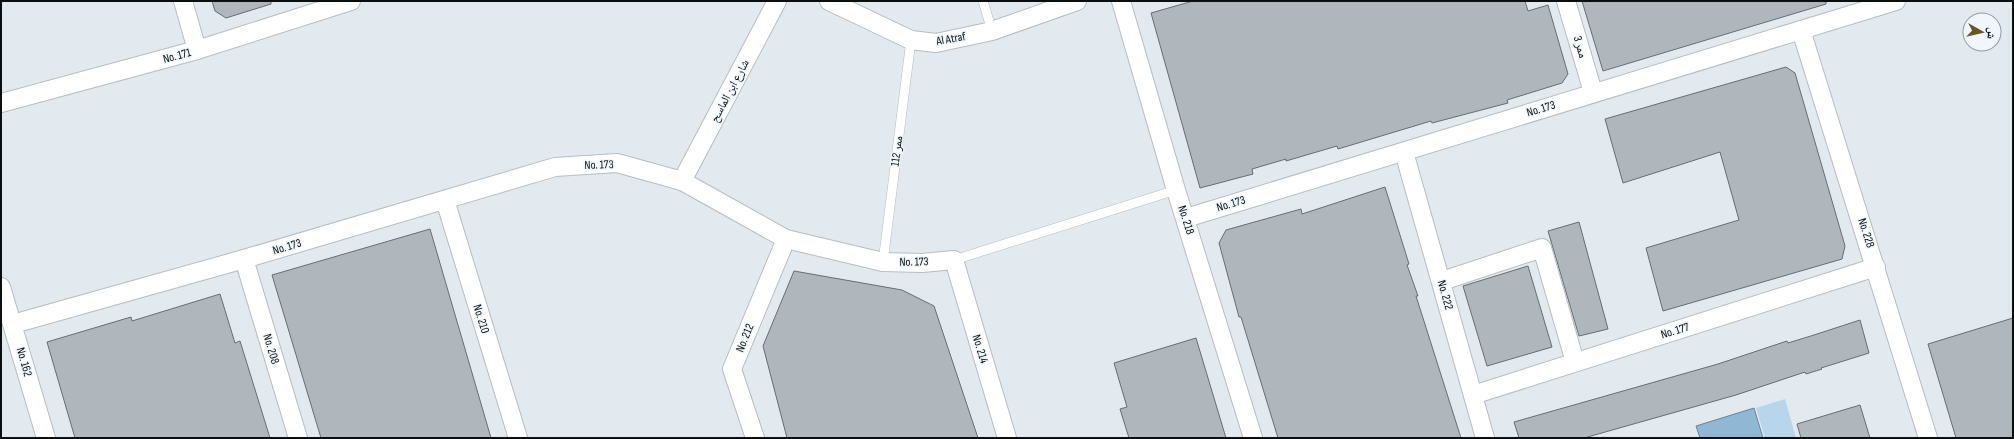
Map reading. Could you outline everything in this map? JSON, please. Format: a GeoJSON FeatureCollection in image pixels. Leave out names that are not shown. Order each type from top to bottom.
{"type":"FeatureCollection","features":[{"type":"Feature","properties":{"kind":"street"},"geometry":{"type":"LineString","coordinates":[[183,1],[197,50]]}},
{"type":"Feature","properties":{"kind":"street","name":"No. 171"},"geometry":{"type":"LineString","coordinates":[[1,103],[197,50],[351,1]]}},
{"type":"Feature","properties":{"kind":"street","name":"شارع ابن الماسح"},"geometry":{"type":"LineString","coordinates":[[682,181],[777,1]]}},
{"type":"Feature","properties":{"kind":"street","name":"Al Atraf"},"geometry":{"type":"LineString","coordinates":[[829,1],[910,40],[936,43],[992,31],[1077,1]]}},
{"type":"Feature","properties":{"kind":"street","name":"No. 218"},"geometry":{"type":"LineString","coordinates":[[1121,1],[1176,190],[1186,218],[1253,438]]}},
{"type":"Feature","properties":{"kind":"street","name":"ممر 3"},"geometry":{"type":"LineString","coordinates":[[1566,1],[1593,92]]}},
{"type":"Feature","properties":{"kind":"street","name":"No. 173"},"geometry":{"type":"LineString","coordinates":[[1186,218],[1404,152],[1593,92],[1896,1]]}},
{"type":"Feature","properties":{"kind":"street","name":"No. 228"},"geometry":{"type":"LineString","coordinates":[[1801,30],[1928,438]]}},
{"type":"Feature","properties":{"kind":"street","name":"No. 222"},"geometry":{"type":"LineString","coordinates":[[1404,152],[1442,281],[1485,438]]}},
{"type":"Feature","properties":{"kind":"street","name":"No. 173"},"geometry":{"type":"LineString","coordinates":[[13,324],[244,260],[555,167],[617,163],[682,181],[786,240],[883,262],[922,263],[954,260]]}},
{"type":"Feature","properties":{"kind":"street","name":"No. 210"},"geometry":{"type":"LineString","coordinates":[[445,200],[518,438]]}},
{"type":"Feature","properties":{"kind":"street","name":"No. 212"},"geometry":{"type":"LineString","coordinates":[[754,438],[732,369],[786,240]]}},
{"type":"Feature","properties":{"kind":"street"},"geometry":{"type":"LineString","coordinates":[[1442,281],[1542,248],[1575,362]]}},
{"type":"Feature","properties":{"kind":"street","name":"No. 208"},"geometry":{"type":"LineString","coordinates":[[244,260],[298,438]]}},
{"type":"Feature","properties":{"kind":"street","name":"No. 214"},"geometry":{"type":"LineString","coordinates":[[954,260],[1007,438]]}},
{"type":"Feature","properties":{"kind":"street","name":"No. 177"},"geometry":{"type":"LineString","coordinates":[[1473,395],[1876,267]]}},
{"type":"Feature","properties":{"kind":"street","name":"No. 162"},"geometry":{"type":"LineString","coordinates":[[1,287],[46,438]]}},
{"type":"Feature","properties":{"kind":"lane"},"geometry":{"type":"LineString","coordinates":[[983,1],[992,31]]}},
{"type":"Feature","properties":{"kind":"lane","name":"ممر 112"},"geometry":{"type":"LineString","coordinates":[[883,262],[910,40]]}},
{"type":"Feature","properties":{"kind":"lane","name":"No. 173"},"geometry":{"type":"LineString","coordinates":[[954,260],[1176,190]]}},
{"type":"Feature","properties":{"kind":"shaded area"},"geometry":{"type":"Polygon","coordinates":[[[1785,399],[1796,438],[1765,438],[1756,408],[1785,399]]]}},
{"type":"Feature","properties":{"kind":"shaded area"},"geometry":{"type":"Polygon","coordinates":[[[1754,408],[1763,438],[1700,438],[1696,426],[1754,408]]]}},
{"type":"Feature","properties":{"kind":"building"},"geometry":{"type":"Polygon","coordinates":[[[212,1],[271,1],[271,4],[226,18],[215,11],[212,1]]]}},
{"type":"Feature","properties":{"kind":"building"},"geometry":{"type":"Polygon","coordinates":[[[1193,1],[1525,1],[1528,11],[1548,5],[1568,74],[1562,83],[1507,100],[1508,103],[1432,123],[1431,121],[1338,149],[1337,146],[1286,161],[1286,159],[1252,169],[1253,174],[1200,188],[1151,13],[1193,1]]]}},
{"type":"Feature","properties":{"kind":"building"},"geometry":{"type":"Polygon","coordinates":[[[1582,1],[1826,1],[1826,4],[1603,71],[1582,1]]]}},
{"type":"Feature","properties":{"kind":"building"},"geometry":{"type":"Polygon","coordinates":[[[1786,67],[1795,73],[1845,246],[1842,259],[1663,311],[1646,248],[1739,220],[1720,152],[1623,183],[1605,119],[1786,67]]]}},
{"type":"Feature","properties":{"kind":"building"},"geometry":{"type":"Polygon","coordinates":[[[1385,187],[1409,264],[1407,265],[1418,296],[1416,296],[1461,438],[1278,438],[1241,317],[1239,317],[1219,243],[1226,230],[1301,209],[1302,214],[1385,187]]]}},
{"type":"Feature","properties":{"kind":"building"},"geometry":{"type":"Polygon","coordinates":[[[1579,222],[1608,329],[1579,336],[1548,231],[1579,222]]]}},
{"type":"Feature","properties":{"kind":"building"},"geometry":{"type":"Polygon","coordinates":[[[430,229],[491,438],[321,438],[272,275],[430,229]]]}},
{"type":"Feature","properties":{"kind":"building"},"geometry":{"type":"Polygon","coordinates":[[[1528,266],[1552,347],[1487,366],[1463,286],[1528,266]]]}},
{"type":"Feature","properties":{"kind":"building"},"geometry":{"type":"Polygon","coordinates":[[[794,271],[902,290],[934,306],[978,438],[787,438],[763,346],[794,271]]]}},
{"type":"Feature","properties":{"kind":"building"},"geometry":{"type":"Polygon","coordinates":[[[220,294],[235,343],[240,341],[270,438],[75,438],[47,342],[131,317],[132,321],[220,294]]]}},
{"type":"Feature","properties":{"kind":"building"},"geometry":{"type":"Polygon","coordinates":[[[2013,318],[2013,438],[1956,438],[1928,344],[2013,318]]]}},
{"type":"Feature","properties":{"kind":"building"},"geometry":{"type":"Polygon","coordinates":[[[1860,320],[1869,353],[1736,395],[1584,438],[1519,438],[1514,422],[1718,364],[1787,341],[1788,343],[1860,320]]]}},
{"type":"Feature","properties":{"kind":"building"},"geometry":{"type":"Polygon","coordinates":[[[1196,338],[1226,438],[1129,438],[1120,409],[1127,407],[1114,363],[1196,338]]]}},
{"type":"Feature","properties":{"kind":"building"},"geometry":{"type":"Polygon","coordinates":[[[1860,405],[1870,438],[1801,438],[1797,424],[1860,405]]]}}]}
